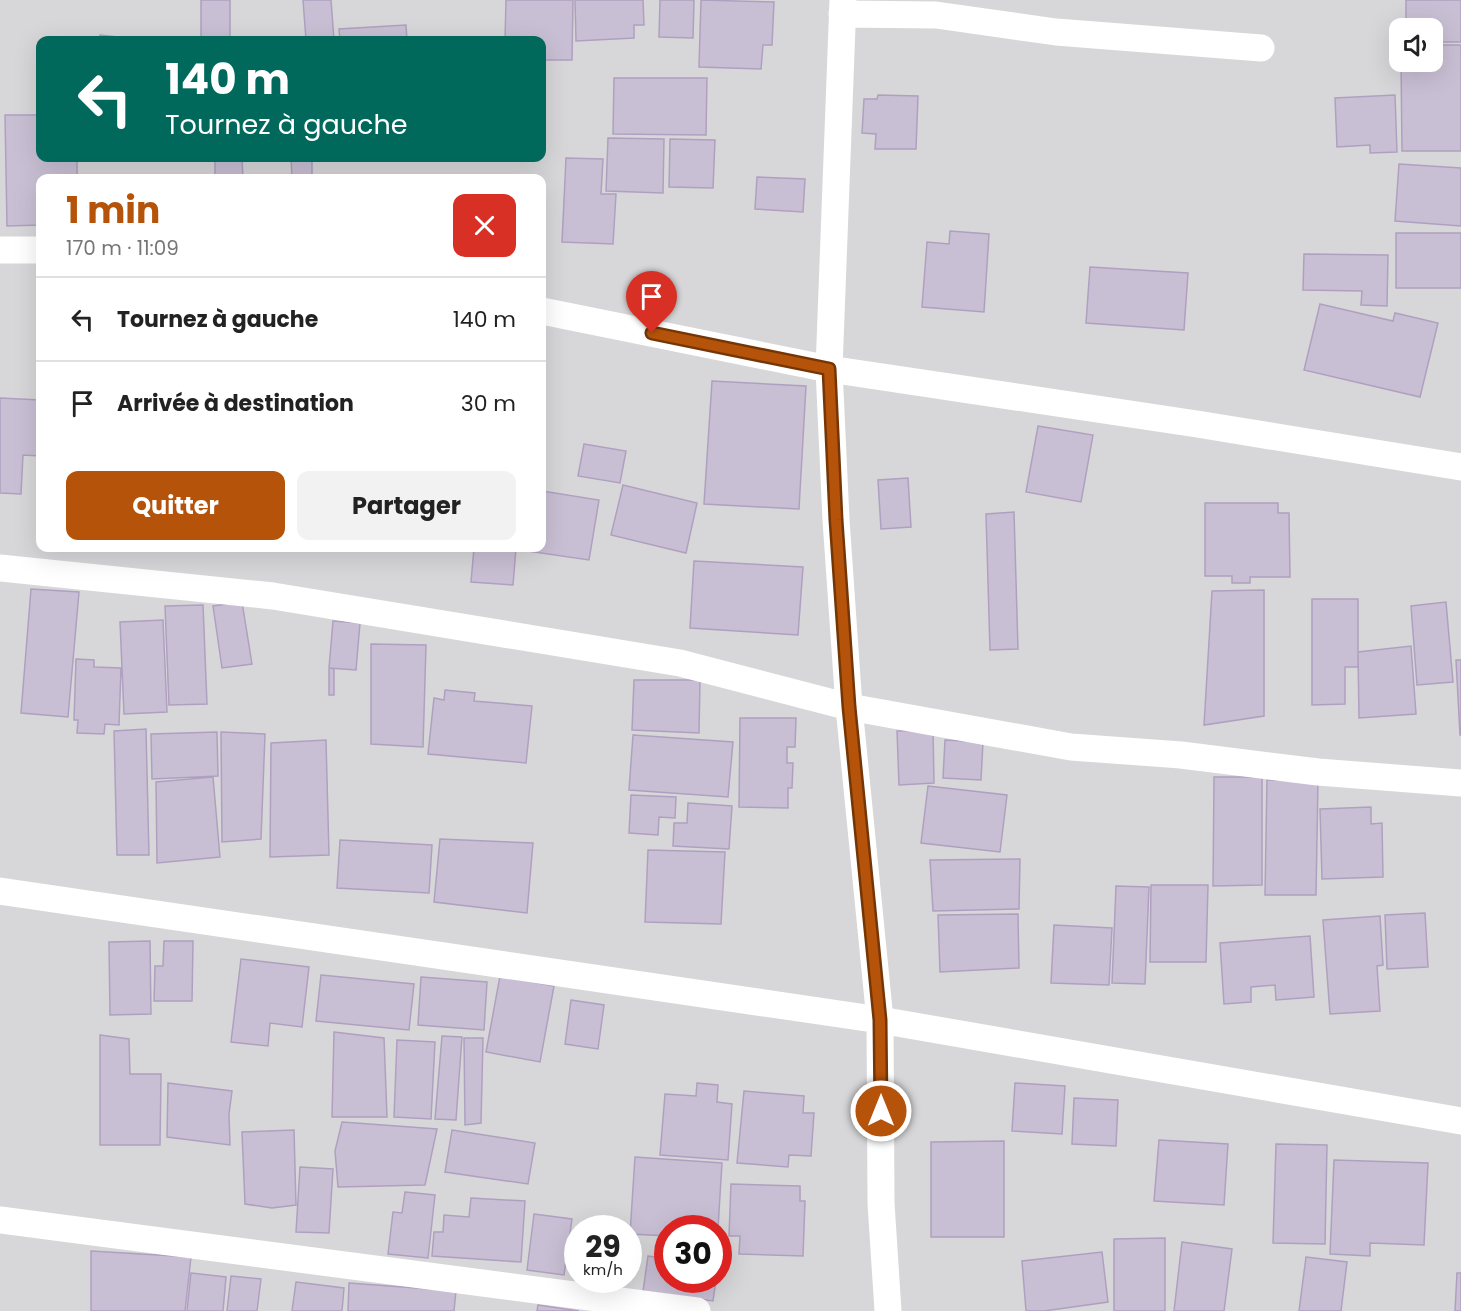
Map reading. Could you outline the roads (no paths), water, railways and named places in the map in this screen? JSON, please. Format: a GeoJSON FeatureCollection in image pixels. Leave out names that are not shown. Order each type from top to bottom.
{"type":"FeatureCollection","features":[{"type":"Feature","properties":{"kind":"street"},"geometry":{"type":"LineString","coordinates":[[888,1311],[882,1203],[880,1020],[849,707],[836,520],[829,369],[843,7],[936,15],[1056,32],[1261,48]]}},
{"type":"Feature","properties":{"kind":"street"},"geometry":{"type":"LineString","coordinates":[[0,250],[36,250]]}},
{"type":"Feature","properties":{"kind":"street"},"geometry":{"type":"LineString","coordinates":[[546,312],[829,369],[1461,466]]}},
{"type":"Feature","properties":{"kind":"street"},"geometry":{"type":"LineString","coordinates":[[0,568],[273,596],[633,655],[680,663],[849,707],[1071,747],[1181,755],[1318,772],[1461,783]]}},
{"type":"Feature","properties":{"kind":"street"},"geometry":{"type":"LineString","coordinates":[[0,891],[880,1020],[1461,1121]]}},
{"type":"Feature","properties":{"kind":"street"},"geometry":{"type":"LineString","coordinates":[[0,1220],[697,1311]]}}]}
